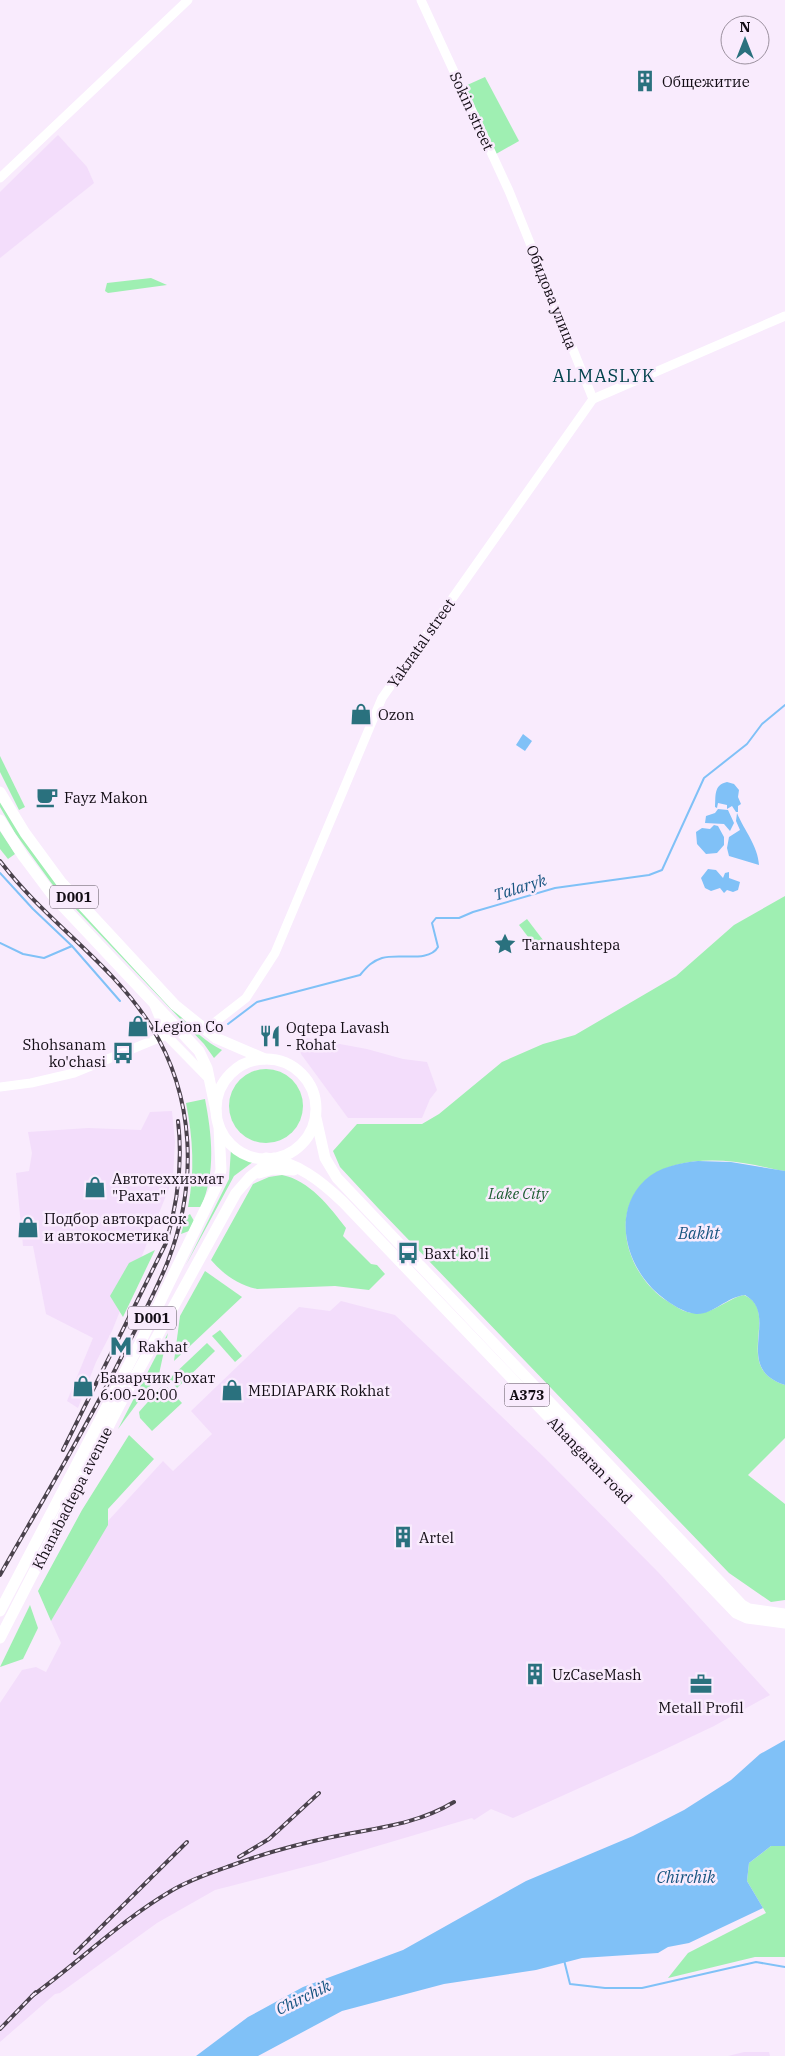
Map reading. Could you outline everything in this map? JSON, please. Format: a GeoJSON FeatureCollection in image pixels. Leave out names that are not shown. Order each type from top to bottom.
{"type":"FeatureCollection","features":[{"type":"Feature","properties":{"kind":"highway","name":"D001"},"geometry":{"type":"LineString","coordinates":[[0,792],[29,840],[61,882],[175,1004],[205,1030],[232,1046],[265,1059],[287,1063],[306,1078],[314,1094],[316,1118],[308,1135],[301,1144],[291,1152],[270,1158],[251,1156],[238,1150],[227,1140],[220,1126],[206,1064],[199,1051],[53,896],[19,851],[0,820]]}},
{"type":"Feature","properties":{"kind":"highway","name":"D001"},"geometry":{"type":"LineString","coordinates":[[216,1110],[220,1090],[227,1077],[244,1064],[265,1059]]}},
{"type":"Feature","properties":{"kind":"highway","name":"Ahangaran road"},"geometry":{"type":"LineString","coordinates":[[316,1118],[325,1158],[337,1178],[742,1604],[749,1609],[785,1614]]}},
{"type":"Feature","properties":{"kind":"highway","name":"Khanabadtepa avenue"},"geometry":{"type":"LineString","coordinates":[[0,1638],[62,1504],[217,1185],[221,1161],[220,1126]]}},
{"type":"Feature","properties":{"kind":"highway","name":"Ahangaran road"},"geometry":{"type":"LineString","coordinates":[[270,1158],[292,1164],[309,1174],[343,1202],[736,1613],[746,1618],[785,1623]]}},
{"type":"Feature","properties":{"kind":"highway","name":"Khanabadtepa avenue"},"geometry":{"type":"LineString","coordinates":[[0,1611],[125,1396],[236,1193],[250,1176],[270,1158]]}},
{"type":"Feature","properties":{"kind":"highway"},"geometry":{"type":"LineString","coordinates":[[250,1176],[266,1170],[281,1168],[309,1174]]}},
{"type":"Feature","properties":{"kind":"street"},"geometry":{"type":"LineString","coordinates":[[0,178],[188,0]]}},
{"type":"Feature","properties":{"kind":"street","name":"Sokin street"},"geometry":{"type":"LineString","coordinates":[[421,0],[522,222]]}},
{"type":"Feature","properties":{"kind":"street","name":"Обидова улица"},"geometry":{"type":"LineString","coordinates":[[522,222],[593,399]]}},
{"type":"Feature","properties":{"kind":"street"},"geometry":{"type":"LineString","coordinates":[[593,399],[785,316]]}},
{"type":"Feature","properties":{"kind":"street","name":"Yakлatal street"},"geometry":{"type":"LineString","coordinates":[[205,1030],[243,1001],[259,981],[275,953],[382,698],[593,399]]}},
{"type":"Feature","properties":{"kind":"street"},"geometry":{"type":"LineString","coordinates":[[152,1001],[166,1034],[210,1080]]}},
{"type":"Feature","properties":{"kind":"street"},"geometry":{"type":"LineString","coordinates":[[0,1087],[31,1083],[74,1073],[166,1034]]}},
{"type":"Feature","properties":{"kind":"shaded area"},"geometry":{"type":"Polygon","coordinates":[[[58,135],[87,167],[94,183],[0,258],[0,192],[58,135]]]}},
{"type":"Feature","properties":{"kind":"shaded area"},"geometry":{"type":"Polygon","coordinates":[[[307,1038],[367,1049],[403,1059],[427,1062],[437,1090],[430,1099],[422,1118],[348,1118],[301,1054],[298,1045],[307,1038]]]}},
{"type":"Feature","properties":{"kind":"shaded area"},"geometry":{"type":"Polygon","coordinates":[[[172,1111],[175,1142],[173,1178],[112,1331],[96,1362],[78,1408],[67,1401],[93,1338],[46,1314],[33,1246],[23,1246],[16,1173],[29,1171],[32,1153],[28,1132],[88,1128],[141,1130],[150,1112],[172,1111]]]}},
{"type":"Feature","properties":{"kind":"shaded area"},"geometry":{"type":"Polygon","coordinates":[[[341,1301],[395,1315],[544,1457],[659,1573],[770,1695],[714,1726],[513,1818],[491,1809],[474,1820],[472,1818],[320,1863],[215,1890],[157,1923],[60,1993],[55,1994],[0,2042],[0,1703],[22,1670],[36,1667],[46,1672],[61,1643],[51,1621],[107,1522],[163,1461],[173,1471],[212,1434],[191,1411],[299,1307],[330,1311],[341,1301]]]}},
{"type":"Feature","properties":{"kind":"shaded area"},"geometry":{"type":"Polygon","coordinates":[[[744,2052],[769,2052],[770,2056],[728,2056],[744,2052]]]}},
{"type":"Feature","properties":{"kind":"green space"},"geometry":{"type":"Polygon","coordinates":[[[485,77],[519,141],[496,154],[465,86],[485,77]]]}},
{"type":"Feature","properties":{"kind":"green space"},"geometry":{"type":"Polygon","coordinates":[[[151,278],[167,285],[108,293],[105,291],[107,283],[151,278]]]}},
{"type":"Feature","properties":{"kind":"green space"},"geometry":{"type":"Polygon","coordinates":[[[0,756],[25,807],[19,810],[0,772],[0,756]]]}},
{"type":"Feature","properties":{"kind":"green space"},"geometry":{"type":"Polygon","coordinates":[[[0,799],[99,925],[141,973],[190,1026],[222,1050],[214,1058],[204,1044],[52,884],[15,833],[0,807],[0,799]]]}},
{"type":"Feature","properties":{"kind":"green space"},"geometry":{"type":"Polygon","coordinates":[[[0,831],[15,854],[8,859],[0,849],[0,831]]]}},
{"type":"Feature","properties":{"kind":"green space","name":"Lake City"},"geometry":{"type":"Polygon","coordinates":[[[785,896],[785,1171],[726,1161],[695,1161],[676,1165],[654,1175],[638,1189],[629,1206],[626,1226],[628,1246],[636,1266],[648,1284],[664,1299],[686,1312],[701,1313],[744,1295],[754,1303],[759,1313],[758,1353],[761,1366],[769,1377],[785,1385],[785,1438],[748,1475],[785,1504],[785,1600],[771,1602],[729,1573],[378,1208],[340,1167],[333,1151],[357,1124],[422,1124],[439,1114],[502,1062],[543,1044],[575,1035],[676,976],[734,925],[785,896]]]}},
{"type":"Feature","properties":{"kind":"green space"},"geometry":{"type":"Polygon","coordinates":[[[527,919],[543,940],[535,946],[519,925],[527,919]]]}},
{"type":"Feature","properties":{"kind":"green space"},"geometry":{"type":"Polygon","coordinates":[[[266,1069],[280,1072],[292,1080],[300,1092],[303,1106],[300,1120],[292,1132],[280,1140],[266,1143],[252,1140],[240,1132],[232,1120],[229,1106],[232,1092],[240,1080],[252,1072],[266,1069]]]}},
{"type":"Feature","properties":{"kind":"green space"},"geometry":{"type":"Polygon","coordinates":[[[205,1099],[211,1140],[209,1181],[201,1207],[188,1207],[192,1181],[192,1155],[186,1103],[205,1099]]]}},
{"type":"Feature","properties":{"kind":"green space"},"geometry":{"type":"Polygon","coordinates":[[[231,1149],[243,1157],[254,1161],[234,1176],[186,1265],[229,1179],[231,1149]]]}},
{"type":"Feature","properties":{"kind":"green space"},"geometry":{"type":"Polygon","coordinates":[[[282,1175],[301,1182],[310,1188],[346,1228],[343,1236],[371,1264],[377,1265],[385,1274],[369,1290],[335,1286],[257,1289],[243,1285],[231,1278],[211,1260],[253,1184],[269,1177],[282,1175]]]}},
{"type":"Feature","properties":{"kind":"green space"},"geometry":{"type":"Polygon","coordinates":[[[190,1214],[194,1221],[189,1231],[181,1234],[186,1217],[190,1214]]]}},
{"type":"Feature","properties":{"kind":"green space"},"geometry":{"type":"Polygon","coordinates":[[[155,1250],[123,1317],[110,1296],[129,1263],[155,1250]]]}},
{"type":"Feature","properties":{"kind":"green space"},"geometry":{"type":"Polygon","coordinates":[[[205,1271],[242,1297],[174,1361],[180,1316],[205,1271]]]}},
{"type":"Feature","properties":{"kind":"green space"},"geometry":{"type":"Polygon","coordinates":[[[220,1330],[242,1356],[235,1362],[212,1336],[220,1330]]]}},
{"type":"Feature","properties":{"kind":"green space"},"geometry":{"type":"Polygon","coordinates":[[[168,1333],[159,1374],[118,1429],[168,1333]]]}},
{"type":"Feature","properties":{"kind":"green space"},"geometry":{"type":"Polygon","coordinates":[[[207,1343],[215,1351],[177,1388],[169,1379],[207,1343]]]}},
{"type":"Feature","properties":{"kind":"green space"},"geometry":{"type":"Polygon","coordinates":[[[161,1387],[167,1387],[182,1403],[152,1431],[140,1418],[139,1412],[161,1387]]]}},
{"type":"Feature","properties":{"kind":"green space"},"geometry":{"type":"Polygon","coordinates":[[[129,1435],[154,1459],[108,1509],[108,1525],[51,1621],[38,1591],[82,1510],[129,1435]]]}},
{"type":"Feature","properties":{"kind":"green space"},"geometry":{"type":"Polygon","coordinates":[[[30,1605],[38,1628],[23,1659],[0,1667],[30,1605]]]}},
{"type":"Feature","properties":{"kind":"green space"},"geometry":{"type":"Polygon","coordinates":[[[771,1846],[785,1846],[785,1957],[755,1957],[668,1978],[688,1953],[766,1913],[747,1881],[749,1863],[771,1846]]]}},
{"type":"Feature","properties":{"kind":"water"},"geometry":{"type":"Polygon","coordinates":[[[523,734],[532,741],[525,751],[516,745],[523,734]]]}},
{"type":"Feature","properties":{"kind":"water"},"geometry":{"type":"Polygon","coordinates":[[[727,782],[734,784],[739,790],[738,797],[741,804],[738,806],[738,812],[732,806],[727,809],[727,805],[718,803],[717,808],[715,807],[717,789],[727,782]]]}},
{"type":"Feature","properties":{"kind":"water"},"geometry":{"type":"Polygon","coordinates":[[[718,809],[728,810],[734,823],[730,831],[724,824],[705,823],[706,816],[715,813],[718,809]]]}},
{"type":"Feature","properties":{"kind":"water"},"geometry":{"type":"Polygon","coordinates":[[[737,813],[756,851],[759,865],[729,856],[727,848],[729,837],[740,830],[736,821],[737,813]]]}},
{"type":"Feature","properties":{"kind":"water"},"geometry":{"type":"Polygon","coordinates":[[[714,825],[718,826],[724,837],[724,845],[717,853],[706,854],[697,844],[696,832],[702,828],[710,829],[714,825]]]}},
{"type":"Feature","properties":{"kind":"water"},"geometry":{"type":"Polygon","coordinates":[[[708,869],[716,870],[723,878],[725,873],[729,872],[729,878],[740,882],[738,890],[733,892],[727,890],[724,893],[720,888],[711,891],[705,888],[701,878],[708,869]]]}},
{"type":"Feature","properties":{"kind":"water","name":"Bakht"},"geometry":{"type":"Polygon","coordinates":[[[698,1161],[731,1162],[785,1171],[785,1385],[769,1377],[761,1367],[758,1354],[759,1315],[755,1304],[745,1295],[738,1296],[702,1314],[687,1312],[670,1303],[650,1286],[632,1258],[627,1242],[626,1225],[628,1209],[634,1194],[645,1180],[657,1172],[677,1164],[698,1161]]]}},
{"type":"Feature","properties":{"kind":"water","name":"Chirchik"},"geometry":{"type":"Polygon","coordinates":[[[785,1740],[785,1846],[771,1846],[749,1863],[747,1881],[763,1908],[689,1943],[668,1947],[658,1953],[582,1958],[536,1970],[444,1984],[342,2011],[258,2056],[196,2056],[248,2017],[303,1987],[403,1950],[526,1881],[633,1836],[684,1810],[731,1780],[760,1754],[785,1740]]]}},
{"type":"Feature","properties":{"kind":"waterway","name":"Talaryk"},"geometry":{"type":"LineString","coordinates":[[228,1024],[257,1002],[360,975],[378,959],[421,956],[434,952],[438,947],[432,923],[436,918],[459,918],[473,912],[555,888],[649,875],[662,870],[704,778],[747,744],[762,724],[785,705]]}},
{"type":"Feature","properties":{"kind":"waterway"},"geometry":{"type":"LineString","coordinates":[[0,873],[33,909],[72,946]]}},
{"type":"Feature","properties":{"kind":"waterway","name":"Talaryk"},"geometry":{"type":"LineString","coordinates":[[0,943],[23,954],[44,958],[72,946],[120,1001]]}},
{"type":"Feature","properties":{"kind":"waterway"},"geometry":{"type":"LineString","coordinates":[[564,1960],[570,1984],[605,1988],[642,1988],[756,1962],[785,1967]]}},
{"type":"Feature","properties":{"kind":"railway"},"geometry":{"type":"LineString","coordinates":[[0,861],[37,903],[98,961],[135,1003],[151,1026],[166,1053],[176,1082],[184,1111],[187,1141],[184,1201],[178,1231],[168,1261],[92,1413],[0,1575]]}},
{"type":"Feature","properties":{"kind":"railway"},"geometry":{"type":"LineString","coordinates":[[63,1450],[166,1243],[174,1213],[180,1167],[178,1121]]}},
{"type":"Feature","properties":{"kind":"railway"},"geometry":{"type":"LineString","coordinates":[[239,1857],[269,1839],[319,1793]]}},
{"type":"Feature","properties":{"kind":"railway"},"geometry":{"type":"LineString","coordinates":[[32,1996],[134,1915],[185,1883],[280,1850],[410,1821],[440,1810],[454,1802]]}},
{"type":"Feature","properties":{"kind":"railway"},"geometry":{"type":"LineString","coordinates":[[75,1953],[187,1842]]}},
{"type":"Feature","properties":{"kind":"railway"},"geometry":{"type":"LineString","coordinates":[[0,2029],[36,1992]]}},
{"type":"Feature","properties":{"kind":"place","name":"Общежитие"},"geometry":{"type":"Point","coordinates":[645,81]}},
{"type":"Feature","properties":{"kind":"place","name":"Ozon"},"geometry":{"type":"Point","coordinates":[361,714]}},
{"type":"Feature","properties":{"kind":"place","name":"Fayz Makon"},"geometry":{"type":"Point","coordinates":[47,797]}},
{"type":"Feature","properties":{"kind":"place","name":"Tarnaushtepa"},"geometry":{"type":"Point","coordinates":[505,944]}},
{"type":"Feature","properties":{"kind":"place","name":"Legion Co"},"geometry":{"type":"Point","coordinates":[138,1026]}},
{"type":"Feature","properties":{"kind":"place","name":"Oqtepa Lavash - Rohat"},"geometry":{"type":"Point","coordinates":[270,1036]}},
{"type":"Feature","properties":{"kind":"place","name":"Shohsanam ko'chasi"},"geometry":{"type":"Point","coordinates":[123,1053]}},
{"type":"Feature","properties":{"kind":"place","name":"Автотеххизмат \"Рахат\""},"geometry":{"type":"Point","coordinates":[95,1187]}},
{"type":"Feature","properties":{"kind":"place","name":"Подбор автокрасок и автокосметика"},"geometry":{"type":"Point","coordinates":[28,1227]}},
{"type":"Feature","properties":{"kind":"place","name":"Baxt ko'li"},"geometry":{"type":"Point","coordinates":[408,1253]}},
{"type":"Feature","properties":{"kind":"place","name":"Rakhat"},"geometry":{"type":"Point","coordinates":[121,1346]}},
{"type":"Feature","properties":{"kind":"place","name":"Базарчик Рохат 6:00-20:00"},"geometry":{"type":"Point","coordinates":[83,1386]}},
{"type":"Feature","properties":{"kind":"place","name":"MEDIAPARK Rokhat"},"geometry":{"type":"Point","coordinates":[232,1390]}},
{"type":"Feature","properties":{"kind":"place","name":"Artel"},"geometry":{"type":"Point","coordinates":[403,1537]}},
{"type":"Feature","properties":{"kind":"place","name":"UzCaseMash"},"geometry":{"type":"Point","coordinates":[535,1674]}},
{"type":"Feature","properties":{"kind":"place","name":"Metall Profil"},"geometry":{"type":"Point","coordinates":[701,1684]}},
{"type":"Feature","properties":{"kind":"district","name":"ALMASLYK"},"geometry":{"type":"Point","coordinates":[604,375]}}]}
